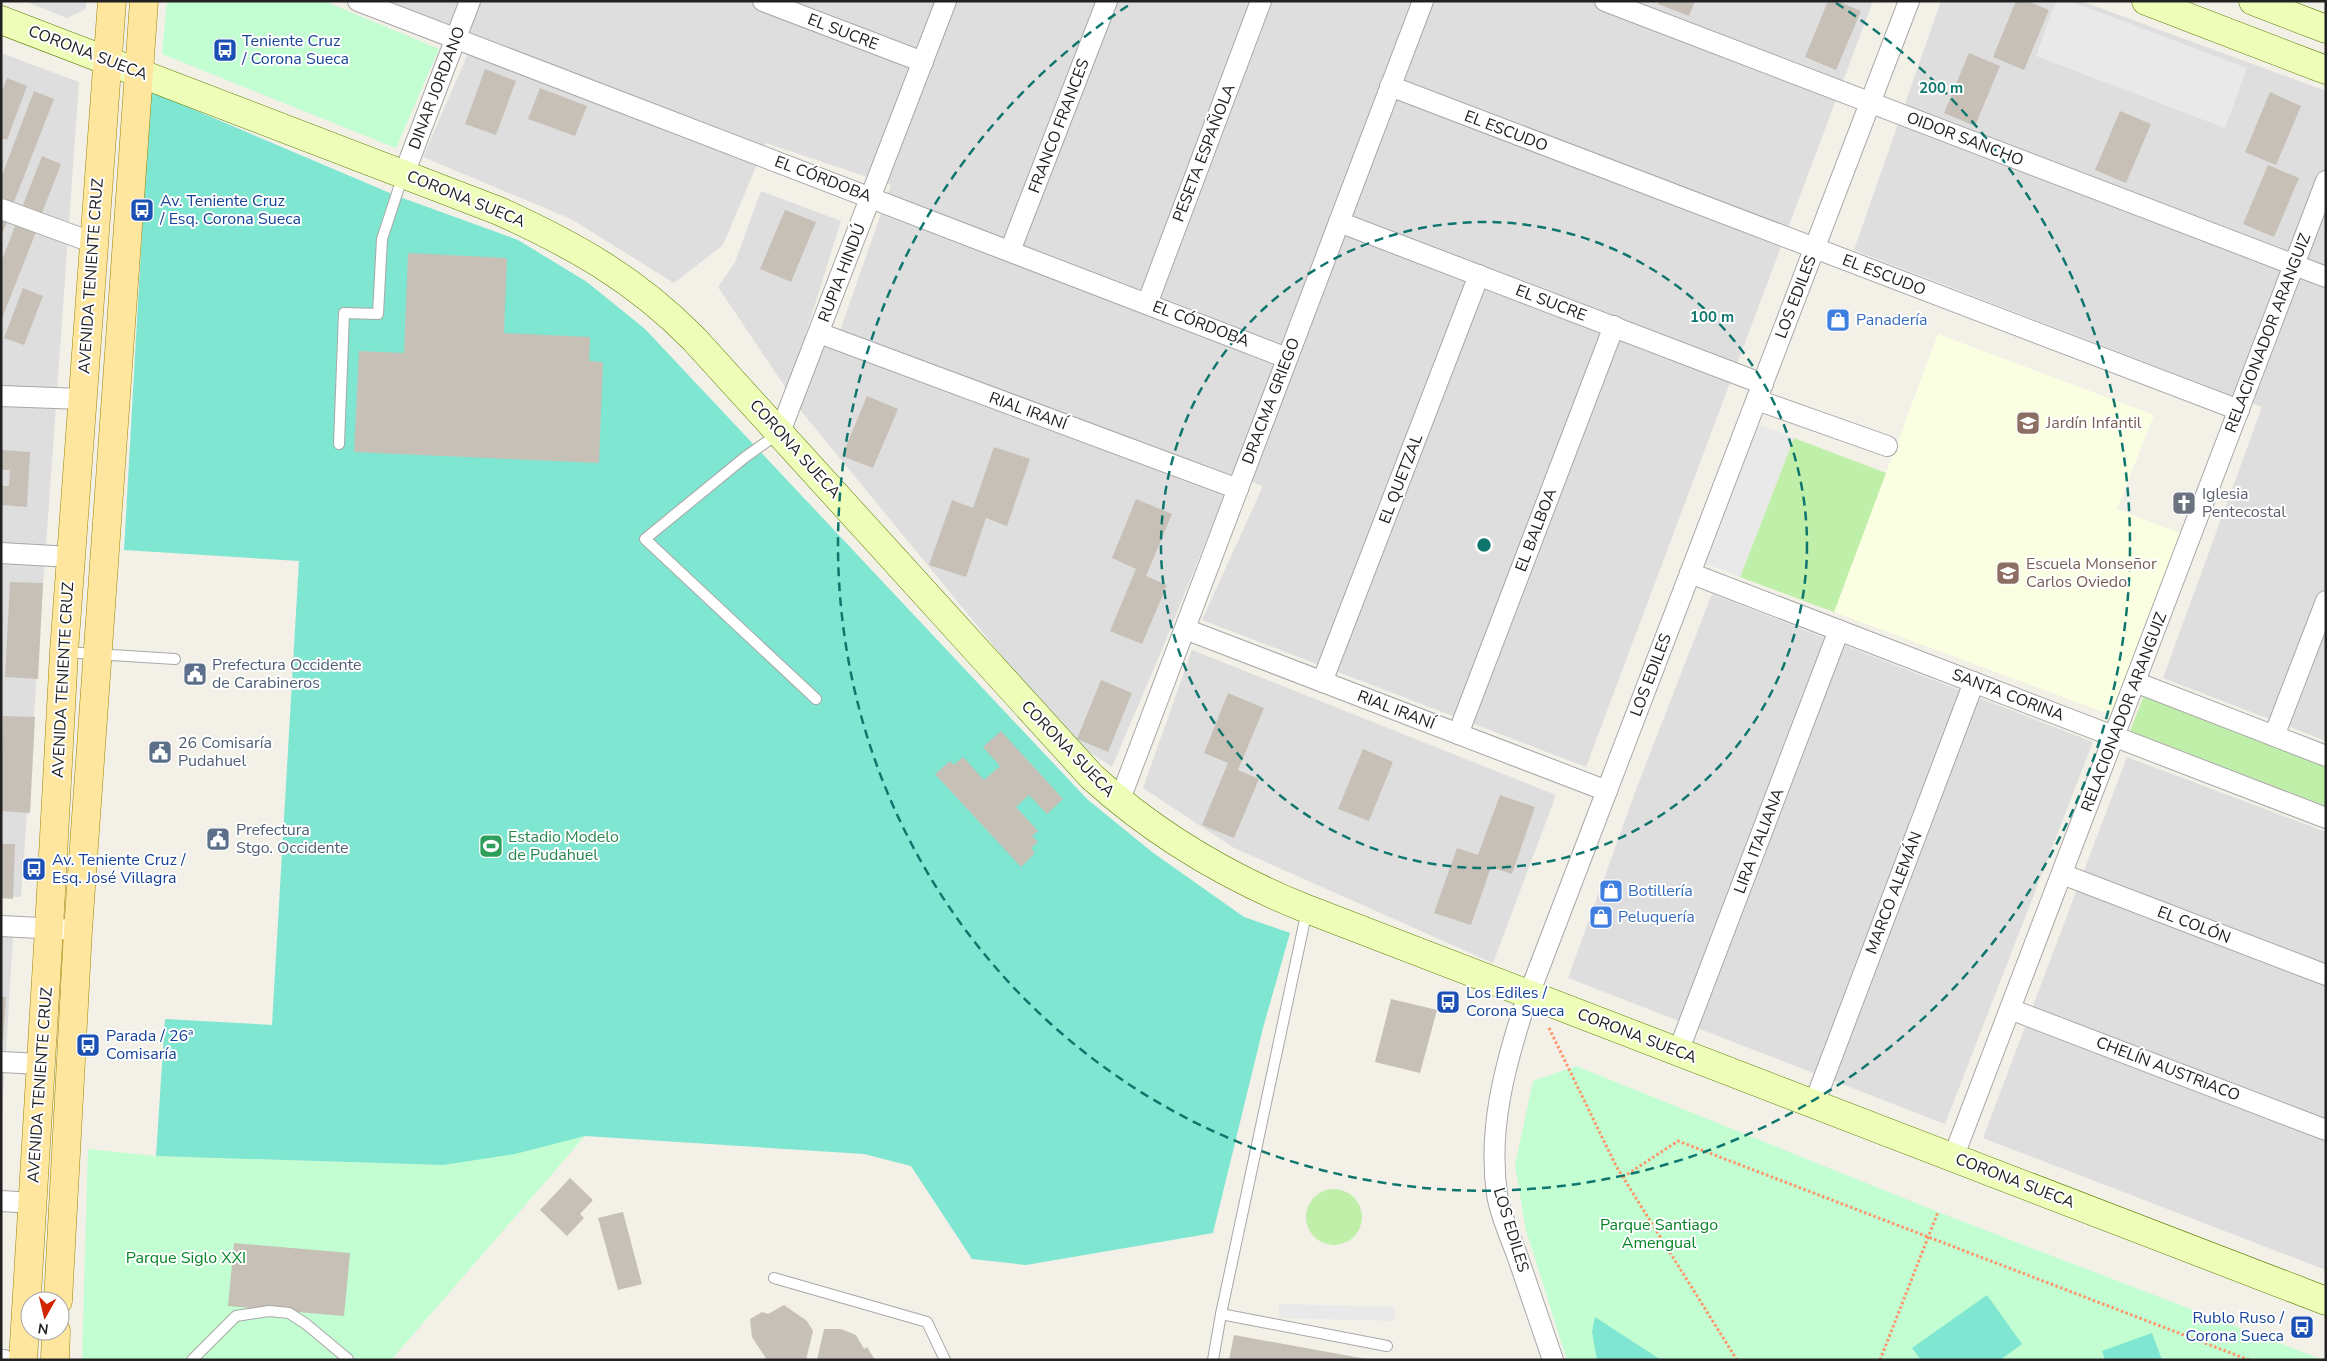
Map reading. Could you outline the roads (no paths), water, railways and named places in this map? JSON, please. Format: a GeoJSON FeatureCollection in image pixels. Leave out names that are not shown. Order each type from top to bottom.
{"type":"FeatureCollection","features":[{"type":"Feature","properties":{"kind":"main road","name":"AVENIDA TENIENTE CRUZ"},"geometry":{"type":"LineString","coordinates":[[23,1360],[50,929],[64,652],[112,1]]}},
{"type":"Feature","properties":{"kind":"main road","name":"AVENIDA TENIENTE CRUZ"},"geometry":{"type":"LineString","coordinates":[[59,1291],[78,930],[144,1]]}},
{"type":"Feature","properties":{"kind":"main road"},"geometry":{"type":"LineString","coordinates":[[55,1360],[56,1341]]}},
{"type":"Feature","properties":{"kind":"street","name":"EL CÓRDOBA"},"geometry":{"type":"LineString","coordinates":[[358,1],[1287,358]]}},
{"type":"Feature","properties":{"kind":"street","name":"DINAR JORDANO"},"geometry":{"type":"LineString","coordinates":[[404,174],[470,1]]}},
{"type":"Feature","properties":{"kind":"street","name":"EL SUCRE"},"geometry":{"type":"LineString","coordinates":[[763,1],[923,62]]}},
{"type":"Feature","properties":{"kind":"street","name":"RUPIA HINDÚ"},"geometry":{"type":"LineString","coordinates":[[780,432],[946,1]]}},
{"type":"Feature","properties":{"kind":"street","name":"FRANCO FRANCES"},"geometry":{"type":"LineString","coordinates":[[1010,251],[1107,1]]}},
{"type":"Feature","properties":{"kind":"street","name":"PESETA ESPAÑOLA"},"geometry":{"type":"LineString","coordinates":[[1147,304],[1262,1]]}},
{"type":"Feature","properties":{"kind":"street","name":"DRACMA GRIEGO"},"geometry":{"type":"LineString","coordinates":[[1119,802],[1422,1]]}},
{"type":"Feature","properties":{"kind":"street","name":"OIDOR SANCHO"},"geometry":{"type":"LineString","coordinates":[[1605,1],[2326,277]]}},
{"type":"Feature","properties":{"kind":"street","name":"LOS EDILES"},"geometry":{"type":"LineString","coordinates":[[1553,1360],[1497,1195],[1496,1123],[1501,1084],[1529,994],[1909,1]]}},
{"type":"Feature","properties":{"kind":"street"},"geometry":{"type":"LineString","coordinates":[[2146,1],[2326,70]]}},
{"type":"Feature","properties":{"kind":"street"},"geometry":{"type":"LineString","coordinates":[[2253,1],[2326,29]]}},
{"type":"Feature","properties":{"kind":"street","name":"CORONA SUECA"},"geometry":{"type":"LineString","coordinates":[[1,20],[499,211],[539,228],[630,282],[672,316],[694,338],[1067,751],[1119,802],[1145,822],[1201,859],[1236,878],[1307,909],[2326,1301]]}},
{"type":"Feature","properties":{"kind":"street","name":"EL ESCUDO"},"geometry":{"type":"LineString","coordinates":[[1390,86],[2239,410]]}},
{"type":"Feature","properties":{"kind":"street","name":"RELACIONADOR ARANGUIZ"},"geometry":{"type":"LineString","coordinates":[[1954,1158],[2326,181]]}},
{"type":"Feature","properties":{"kind":"street"},"geometry":{"type":"LineString","coordinates":[[1,209],[94,243]]}},
{"type":"Feature","properties":{"kind":"street","name":"EL SUCRE"},"geometry":{"type":"LineString","coordinates":[[1339,222],[1614,326],[1760,392],[1887,446]]}},
{"type":"Feature","properties":{"kind":"street","name":"EL QUETZAL"},"geometry":{"type":"LineString","coordinates":[[1322,682],[1479,275]]}},
{"type":"Feature","properties":{"kind":"street","name":"EL BALBOA"},"geometry":{"type":"LineString","coordinates":[[1458,734],[1614,326]]}},
{"type":"Feature","properties":{"kind":"street","name":"RIAL IRANÍ"},"geometry":{"type":"LineString","coordinates":[[819,333],[1238,489]]}},
{"type":"Feature","properties":{"kind":"street"},"geometry":{"type":"LineString","coordinates":[[1,396],[82,399]]}},
{"type":"Feature","properties":{"kind":"street"},"geometry":{"type":"LineString","coordinates":[[1,553],[71,557]]}},
{"type":"Feature","properties":{"kind":"street","name":"SANTA CORINA"},"geometry":{"type":"LineString","coordinates":[[1690,573],[2326,818]]}},
{"type":"Feature","properties":{"kind":"street"},"geometry":{"type":"LineString","coordinates":[[2274,736],[2326,600]]}},
{"type":"Feature","properties":{"kind":"street","name":"RIAL IRANÍ"},"geometry":{"type":"LineString","coordinates":[[1185,629],[1607,792]]}},
{"type":"Feature","properties":{"kind":"street","name":"LIRA ITALIANA"},"geometry":{"type":"LineString","coordinates":[[1678,1052],[1839,630]]}},
{"type":"Feature","properties":{"kind":"street","name":"MARCO ALEMÁN"},"geometry":{"type":"LineString","coordinates":[[1814,1104],[1974,682]]}},
{"type":"Feature","properties":{"kind":"street"},"geometry":{"type":"LineString","coordinates":[[2135,682],[2326,756]]}},
{"type":"Feature","properties":{"kind":"street","name":"EL COLÓN"},"geometry":{"type":"LineString","coordinates":[[2062,874],[2326,975]]}},
{"type":"Feature","properties":{"kind":"street"},"geometry":{"type":"LineString","coordinates":[[1,926],[78,930]]}},
{"type":"Feature","properties":{"kind":"street","name":"CHELÍN AUSTRIACO"},"geometry":{"type":"LineString","coordinates":[[2010,1009],[2326,1130]]}},
{"type":"Feature","properties":{"kind":"street"},"geometry":{"type":"LineString","coordinates":[[1,1062],[41,1064]]}},
{"type":"Feature","properties":{"kind":"street"},"geometry":{"type":"LineString","coordinates":[[1,1201],[32,1203]]}},
{"type":"Feature","properties":{"kind":"lane"},"geometry":{"type":"LineString","coordinates":[[340,444],[344,313],[378,314],[382,239],[404,174]]}},
{"type":"Feature","properties":{"kind":"lane"},"geometry":{"type":"LineString","coordinates":[[780,432],[744,458],[645,539],[816,699]]}},
{"type":"Feature","properties":{"kind":"lane"},"geometry":{"type":"LineString","coordinates":[[64,652],[175,659]]}},
{"type":"Feature","properties":{"kind":"lane"},"geometry":{"type":"LineString","coordinates":[[1213,1360],[1221,1314],[1307,909]]}},
{"type":"Feature","properties":{"kind":"lane"},"geometry":{"type":"LineString","coordinates":[[774,1278],[926,1322],[946,1360]]}},
{"type":"Feature","properties":{"kind":"lane"},"geometry":{"type":"LineString","coordinates":[[192,1360],[236,1316],[269,1311],[289,1313],[306,1324],[348,1359]]}},
{"type":"Feature","properties":{"kind":"lane"},"geometry":{"type":"LineString","coordinates":[[1221,1314],[1387,1346]]}},
{"type":"Feature","properties":{"kind":"place","name":"Teniente Cruz / Corona Sueca"},"geometry":{"type":"Point","coordinates":[225,50]}},
{"type":"Feature","properties":{"kind":"place","name":"Av. Teniente Cruz / Esq. Corona Sueca"},"geometry":{"type":"Point","coordinates":[142,210]}},
{"type":"Feature","properties":{"kind":"place","name":"Panadería"},"geometry":{"type":"Point","coordinates":[1838,320]}},
{"type":"Feature","properties":{"kind":"place","name":"Jardín Infantil"},"geometry":{"type":"Point","coordinates":[2028,423]}},
{"type":"Feature","properties":{"kind":"place","name":"Iglesia Pentecostal"},"geometry":{"type":"Point","coordinates":[2184,503]}},
{"type":"Feature","properties":{"kind":"place","name":"Escuela Monseñor Carlos Oviedo"},"geometry":{"type":"Point","coordinates":[2008,573]}},
{"type":"Feature","properties":{"kind":"place","name":"Prefectura Occidente de Carabineros"},"geometry":{"type":"Point","coordinates":[195,674]}},
{"type":"Feature","properties":{"kind":"place","name":"26 Comisaría Pudahuel"},"geometry":{"type":"Point","coordinates":[160,752]}},
{"type":"Feature","properties":{"kind":"place","name":"Prefectura Stgo. Occidente"},"geometry":{"type":"Point","coordinates":[218,839]}},
{"type":"Feature","properties":{"kind":"place","name":"Estadio Modelo de Pudahuel"},"geometry":{"type":"Point","coordinates":[491,846]}},
{"type":"Feature","properties":{"kind":"place","name":"Av. Teniente Cruz / Esq. José Villagra"},"geometry":{"type":"Point","coordinates":[34,869]}},
{"type":"Feature","properties":{"kind":"place","name":"Botillería"},"geometry":{"type":"Point","coordinates":[1611,891]}},
{"type":"Feature","properties":{"kind":"place","name":"Peluquería"},"geometry":{"type":"Point","coordinates":[1601,917]}},
{"type":"Feature","properties":{"kind":"place","name":"Los Ediles / Corona Sueca"},"geometry":{"type":"Point","coordinates":[1448,1002]}},
{"type":"Feature","properties":{"kind":"place","name":"Parada / 26ª Comisaría"},"geometry":{"type":"Point","coordinates":[88,1045]}},
{"type":"Feature","properties":{"kind":"place","name":"Rublo Ruso / Corona Sueca"},"geometry":{"type":"Point","coordinates":[2302,1327]}},
{"type":"Feature","properties":{"kind":"park label","name":"Parque Santiago Amengual"},"geometry":{"type":"Point","coordinates":[1659,1234]}},
{"type":"Feature","properties":{"kind":"park label","name":"Parque Siglo XXI"},"geometry":{"type":"Point","coordinates":[186,1258]}}]}
